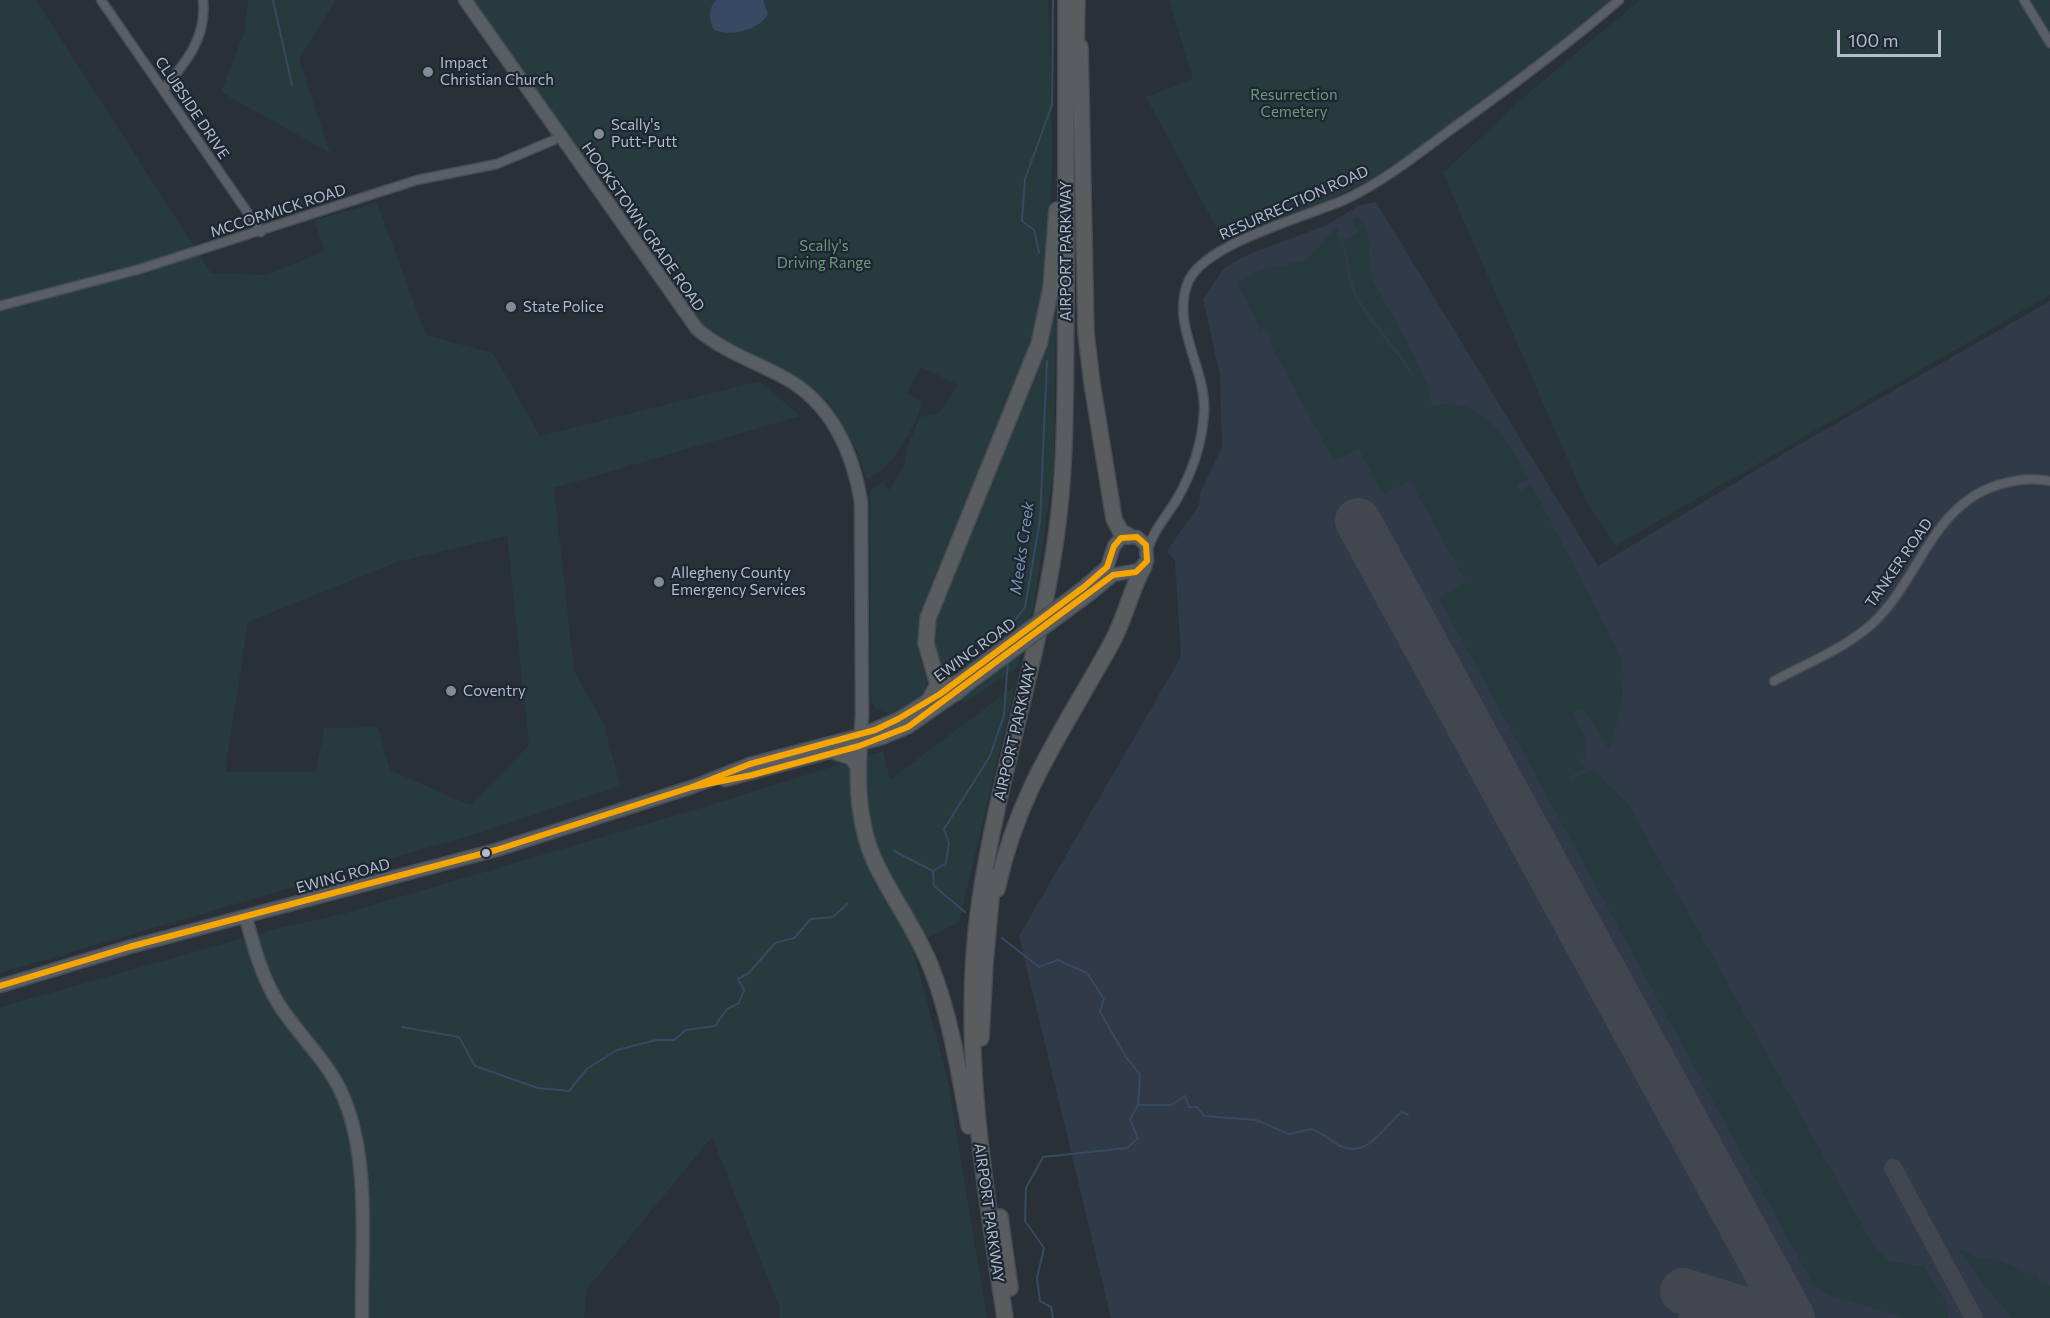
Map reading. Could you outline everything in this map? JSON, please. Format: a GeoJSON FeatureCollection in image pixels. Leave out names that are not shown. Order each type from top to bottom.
{"type":"FeatureCollection","features":[{"type":"Feature","properties":{"kind":"highway","name":"AIRPORT PARKWAY"},"geometry":{"type":"LineString","coordinates":[[1005,1318],[995,1257],[974,1081],[971,1016],[979,902],[992,829],[1044,604],[1059,513],[1064,460],[1066,0]]}},
{"type":"Feature","properties":{"kind":"highway","name":"AIRPORT PARKWAY"},"geometry":{"type":"LineString","coordinates":[[1015,1318],[994,1183],[982,1073],[982,1015],[987,933],[998,849],[1058,585],[1068,512],[1075,387],[1078,0]]}},
{"type":"Feature","properties":{"kind":"highway"},"geometry":{"type":"LineString","coordinates":[[1078,0],[1087,341],[1114,519],[1121,532],[1133,537]]}},
{"type":"Feature","properties":{"kind":"highway"},"geometry":{"type":"LineString","coordinates":[[929,701],[938,689],[936,672],[926,643],[931,609],[1031,365],[1046,319],[1051,288],[1066,81]]}},
{"type":"Feature","properties":{"kind":"highway"},"geometry":{"type":"LineString","coordinates":[[987,933],[1004,857],[1024,798],[1045,756],[1115,638],[1144,566]]}},
{"type":"Feature","properties":{"kind":"highway"},"geometry":{"type":"LineString","coordinates":[[936,672],[959,686]]}},
{"type":"Feature","properties":{"kind":"highway"},"geometry":{"type":"LineString","coordinates":[[860,740],[859,804],[866,840],[880,872],[922,945],[948,1022],[995,1257]]}},
{"type":"Feature","properties":{"kind":"highway"},"geometry":{"type":"LineString","coordinates":[[836,752],[852,757],[858,766]]}},
{"type":"Feature","properties":{"kind":"street","name":"CLUBSIDE DRIVE"},"geometry":{"type":"LineString","coordinates":[[101,0],[261,232]]}},
{"type":"Feature","properties":{"kind":"street"},"geometry":{"type":"LineString","coordinates":[[164,90],[192,53],[202,32],[204,0]]}},
{"type":"Feature","properties":{"kind":"street","name":"HOOKSTOWN GRADE ROAD"},"geometry":{"type":"LineString","coordinates":[[465,0],[697,329],[716,345],[786,378],[809,395],[824,410],[843,439],[857,473],[861,502],[860,740]]}},
{"type":"Feature","properties":{"kind":"street","name":"RESURRECTION ROAD"},"geometry":{"type":"LineString","coordinates":[[1148,549],[1160,523],[1185,484],[1198,449],[1203,426],[1204,397],[1183,313],[1186,288],[1197,268],[1213,255],[1233,245],[1332,205],[1375,184],[1530,73],[1619,0]]}},
{"type":"Feature","properties":{"kind":"street"},"geometry":{"type":"LineString","coordinates":[[2024,0],[2050,43]]}},
{"type":"Feature","properties":{"kind":"street","name":"MCCORMICK ROAD"},"geometry":{"type":"LineString","coordinates":[[0,306],[140,270],[417,180],[497,164],[561,137]]}},
{"type":"Feature","properties":{"kind":"street","name":"TANKER ROAD"},"geometry":{"type":"LineString","coordinates":[[1774,681],[1844,643],[1872,624],[1887,607],[1944,520],[1970,497],[1992,486],[2010,481],[2050,481]]}},
{"type":"Feature","properties":{"kind":"street","name":"RESURRECTION ROAD"},"geometry":{"type":"LineString","coordinates":[[1133,537],[1160,523]]}},
{"type":"Feature","properties":{"kind":"street"},"geometry":{"type":"LineString","coordinates":[[1133,537],[1148,549],[1144,566]]}},
{"type":"Feature","properties":{"kind":"street","name":"EWING ROAD"},"geometry":{"type":"LineString","coordinates":[[1087,590],[1107,567],[1117,541],[1133,537]]}},
{"type":"Feature","properties":{"kind":"street","name":"EWING ROAD"},"geometry":{"type":"LineString","coordinates":[[0,986],[129,947],[246,918],[496,850],[692,787],[750,764],[908,727],[1087,590],[1113,576],[1136,572],[1144,566]]}},
{"type":"Feature","properties":{"kind":"street","name":"EWING ROAD"},"geometry":{"type":"LineString","coordinates":[[692,787],[836,752],[959,686]]}},
{"type":"Feature","properties":{"kind":"street"},"geometry":{"type":"LineString","coordinates":[[246,918],[260,968],[270,989],[334,1078],[353,1123],[360,1169],[362,1318]]}},
{"type":"Feature","properties":{"kind":"shaded area"},"geometry":{"type":"Polygon","coordinates":[[[1376,202],[1598,566],[1781,455],[2050,301],[2050,1318],[1111,1318],[1019,936],[1181,657],[1175,561],[1167,551],[1199,505],[1201,491],[1222,447],[1220,376],[1203,299],[1223,269],[1249,254],[1327,225],[1360,205],[1376,202]]]}},
{"type":"Feature","properties":{"kind":"green space"},"geometry":{"type":"Polygon","coordinates":[[[0,0],[36,0],[211,273],[267,275],[325,251],[314,220],[377,203],[426,335],[493,353],[540,436],[760,381],[800,416],[554,488],[574,671],[604,724],[620,786],[482,832],[0,973],[0,0]],[[507,536],[397,562],[248,622],[225,772],[316,772],[324,728],[378,727],[390,770],[470,805],[529,745],[507,536]]]}},
{"type":"Feature","properties":{"kind":"green space"},"geometry":{"type":"Polygon","coordinates":[[[248,0],[336,0],[299,59],[330,153],[221,92],[244,33],[248,0]]]}},
{"type":"Feature","properties":{"kind":"green space","name":"Scally's Driving Range"},"geometry":{"type":"Polygon","coordinates":[[[471,0],[1048,0],[1052,180],[1050,226],[1038,315],[1027,357],[923,615],[918,644],[927,685],[924,696],[889,714],[875,708],[871,699],[870,490],[883,482],[889,490],[903,469],[907,447],[920,417],[938,414],[958,385],[921,367],[907,393],[921,401],[916,421],[892,459],[874,476],[866,478],[857,451],[828,405],[829,402],[804,382],[766,361],[719,340],[686,309],[640,244],[606,187],[471,0]]]}},
{"type":"Feature","properties":{"kind":"green space","name":"Resurrection Cemetery"},"geometry":{"type":"Polygon","coordinates":[[[1169,0],[1612,0],[1525,71],[1388,170],[1327,202],[1223,240],[1146,97],[1193,79],[1169,0]]]}},
{"type":"Feature","properties":{"kind":"green space"},"geometry":{"type":"Polygon","coordinates":[[[1640,0],[2050,0],[2050,295],[1615,546],[1584,497],[1443,173],[1524,97],[1640,0]]]}},
{"type":"Feature","properties":{"kind":"green space"},"geometry":{"type":"Polygon","coordinates":[[[1357,216],[1367,231],[1370,267],[1375,285],[1426,382],[1431,405],[1455,404],[1468,408],[1491,422],[1500,432],[1529,479],[1516,484],[1521,491],[1531,484],[1620,654],[1623,690],[1609,750],[1588,715],[1580,709],[1573,712],[1587,742],[1584,750],[1587,757],[1579,760],[1580,765],[1586,768],[1569,777],[1570,781],[1589,771],[1599,774],[1628,804],[1873,1245],[1889,1261],[1925,1267],[1947,1305],[1948,1318],[1906,1318],[1827,1294],[1814,1286],[1439,598],[1466,582],[1410,480],[1383,495],[1359,449],[1334,461],[1268,340],[1271,338],[1266,328],[1259,332],[1257,329],[1260,327],[1238,283],[1259,271],[1306,260],[1337,227],[1339,232],[1336,235],[1345,253],[1349,281],[1357,300],[1371,322],[1414,376],[1355,291],[1346,251],[1340,235],[1344,239],[1359,233],[1352,219],[1357,216]]]}},
{"type":"Feature","properties":{"kind":"green space"},"geometry":{"type":"Polygon","coordinates":[[[1056,286],[1054,465],[1033,609],[1017,668],[964,703],[960,697],[970,687],[957,672],[950,675],[943,670],[936,654],[935,633],[939,606],[1056,286]]]}},
{"type":"Feature","properties":{"kind":"green space"},"geometry":{"type":"Polygon","coordinates":[[[1015,686],[959,922],[912,946],[948,1081],[987,1318],[779,1318],[780,1309],[712,1137],[587,1289],[584,1318],[0,1318],[0,1007],[279,928],[342,914],[697,809],[883,751],[890,780],[1015,686]]]}},
{"type":"Feature","properties":{"kind":"green space"},"geometry":{"type":"Polygon","coordinates":[[[1958,1248],[1975,1257],[2002,1262],[2037,1276],[2040,1283],[2050,1286],[2050,1318],[2012,1318],[1982,1283],[1958,1248]]]}},
{"type":"Feature","properties":{"kind":"water"},"geometry":{"type":"Polygon","coordinates":[[[716,0],[763,0],[768,14],[764,20],[743,31],[719,32],[713,29],[710,17],[710,10],[716,0]]]}},
{"type":"Feature","properties":{"kind":"waterway"},"geometry":{"type":"LineString","coordinates":[[273,0],[292,85]]}},
{"type":"Feature","properties":{"kind":"waterway","name":"Meeks Creek"},"geometry":{"type":"LineString","coordinates":[[1039,252],[1034,230],[1022,221],[1025,179],[1052,105],[1053,0]]}},
{"type":"Feature","properties":{"kind":"waterway","name":"Meeks Creek"},"geometry":{"type":"LineString","coordinates":[[1010,636],[1010,627],[1025,607],[1040,520],[1047,361]]}},
{"type":"Feature","properties":{"kind":"waterway","name":"Meeks Creek"},"geometry":{"type":"LineString","coordinates":[[965,912],[934,886],[933,871],[946,863],[949,843],[944,829],[990,756],[1004,715],[1008,660]]}},
{"type":"Feature","properties":{"kind":"waterway"},"geometry":{"type":"LineString","coordinates":[[894,851],[933,871]]}},
{"type":"Feature","properties":{"kind":"waterway"},"geometry":{"type":"LineString","coordinates":[[402,1027],[459,1037],[475,1066],[538,1088],[569,1091],[587,1069],[617,1050],[656,1040],[674,1040],[686,1030],[715,1026],[727,1009],[739,1003],[744,990],[738,979],[749,973],[775,943],[794,938],[811,919],[833,917],[847,904]]}},
{"type":"Feature","properties":{"kind":"waterway","name":"Meeks Creek"},"geometry":{"type":"LineString","coordinates":[[1002,938],[1039,967],[1058,960],[1087,973],[1104,999],[1100,1012],[1126,1057],[1140,1074],[1138,1105],[1130,1119],[1138,1138],[1127,1148],[1043,1157],[1026,1188],[1025,1221],[1044,1248],[1037,1278],[1040,1301],[1051,1307],[1053,1318]]}},
{"type":"Feature","properties":{"kind":"waterway"},"geometry":{"type":"LineString","coordinates":[[1138,1105],[1171,1105],[1185,1096],[1189,1107],[1197,1107],[1204,1116],[1256,1120],[1289,1134],[1312,1129],[1339,1146],[1353,1149],[1376,1138],[1402,1112],[1408,1115]]}},
{"type":"Feature","properties":{"kind":"taxiway"},"geometry":{"type":"LineString","coordinates":[[1893,1168],[1974,1318]]}},
{"type":"Feature","properties":{"kind":"taxiway"},"geometry":{"type":"LineString","coordinates":[[1687,1318],[1695,1295]]}},
{"type":"Feature","properties":{"kind":"runway"},"geometry":{"type":"LineString","coordinates":[[1358,521],[1792,1318]]}},
{"type":"Feature","properties":{"kind":"runway"},"geometry":{"type":"LineString","coordinates":[[1683,1291],[1771,1318]]}},
{"type":"Feature","properties":{"kind":"transit line"},"geometry":{"type":"LineString","coordinates":[[0,986],[129,947],[496,850],[692,787],[750,764],[875,730],[940,694],[1084,587],[1107,567],[1114,546],[1121,538],[1137,537],[1146,545],[1147,561],[1136,572],[1113,575],[908,727],[859,746],[752,775],[692,787]]}},
{"type":"Feature","properties":{"kind":"place","name":"Impact Christian Church"},"geometry":{"type":"Point","coordinates":[428,72]}},
{"type":"Feature","properties":{"kind":"place","name":"Scally's Putt-Putt"},"geometry":{"type":"Point","coordinates":[599,134]}},
{"type":"Feature","properties":{"kind":"place","name":"State Police"},"geometry":{"type":"Point","coordinates":[511,307]}},
{"type":"Feature","properties":{"kind":"place","name":"Allegheny County Emergency Services"},"geometry":{"type":"Point","coordinates":[659,582]}},
{"type":"Feature","properties":{"kind":"place","name":"Coventry"},"geometry":{"type":"Point","coordinates":[451,691]}}]}
